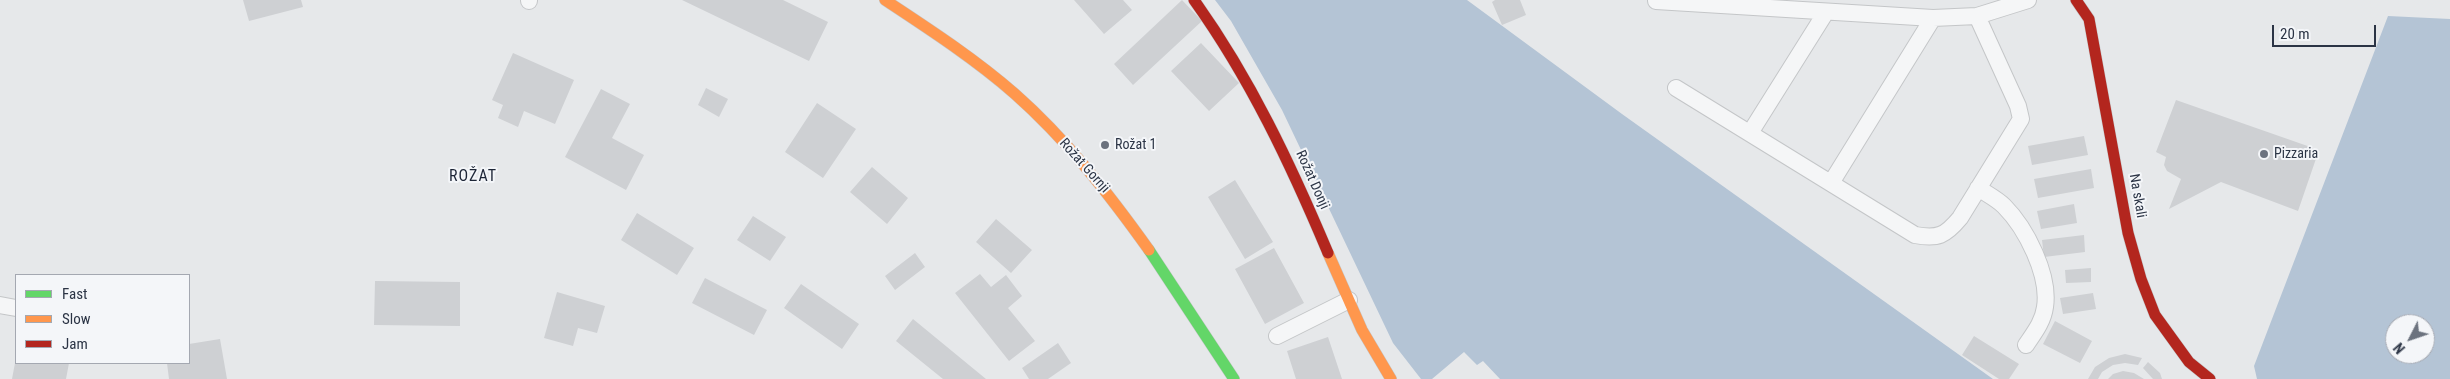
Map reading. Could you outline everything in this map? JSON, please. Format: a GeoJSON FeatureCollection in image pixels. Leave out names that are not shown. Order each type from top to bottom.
{"type":"FeatureCollection","features":[{"type":"Feature","properties":{"kind":"street","name":"Rožat Gornji"},"geometry":{"type":"LineString","coordinates":[[885,0],[934,33],[1016,95],[1064,144],[1113,199],[1167,275],[1234,379]]}},
{"type":"Feature","properties":{"kind":"street","name":"Rožat Donji"},"geometry":{"type":"LineString","coordinates":[[1194,0],[1222,37],[1286,158],[1349,300],[1377,358],[1391,379]]}},
{"type":"Feature","properties":{"kind":"street","name":"Na skali"},"geometry":{"type":"LineString","coordinates":[[2076,0],[2089,19],[2128,233],[2141,279],[2155,315],[2190,362],[2210,379]]}},
{"type":"Feature","properties":{"kind":"lane"},"geometry":{"type":"LineString","coordinates":[[1656,1],[1933,18],[1977,16],[2028,0]]}},
{"type":"Feature","properties":{"kind":"lane"},"geometry":{"type":"LineString","coordinates":[[1750,133],[1826,12]]}},
{"type":"Feature","properties":{"kind":"lane"},"geometry":{"type":"LineString","coordinates":[[1676,88],[1915,235],[1931,238],[1948,232],[1960,218],[2021,118],[2018,106],[1977,16]]}},
{"type":"Feature","properties":{"kind":"lane"},"geometry":{"type":"LineString","coordinates":[[1831,183],[1933,18]]}},
{"type":"Feature","properties":{"kind":"lane"},"geometry":{"type":"LineString","coordinates":[[1978,188],[2003,204],[2023,230],[2035,255],[2045,286],[2046,307],[2042,322],[2026,345]]}},
{"type":"Feature","properties":{"kind":"lane"},"geometry":{"type":"LineString","coordinates":[[1277,336],[1349,300]]}},
{"type":"Feature","properties":{"kind":"lane"},"geometry":{"type":"LineString","coordinates":[[0,305],[15,308]]}},
{"type":"Feature","properties":{"kind":"water"},"geometry":{"type":"Polygon","coordinates":[[[1215,0],[1467,0],[1622,114],[1993,379],[1500,379],[1483,361],[1477,365],[1464,352],[1432,379],[1421,379],[1393,343],[1282,110],[1231,21],[1215,0]]]}},
{"type":"Feature","properties":{"kind":"water"},"geometry":{"type":"Polygon","coordinates":[[[2388,16],[2450,19],[2450,379],[2257,379],[2254,366],[2388,16]]]}},
{"type":"Feature","properties":{"kind":"building"},"geometry":{"type":"Polygon","coordinates":[[[243,0],[301,0],[303,7],[249,21],[243,0]]]}},
{"type":"Feature","properties":{"kind":"building"},"geometry":{"type":"Polygon","coordinates":[[[682,0],[783,0],[828,22],[809,61],[682,0]]]}},
{"type":"Feature","properties":{"kind":"building"},"geometry":{"type":"Polygon","coordinates":[[[1074,0],[1123,0],[1132,10],[1104,34],[1074,0]]]}},
{"type":"Feature","properties":{"kind":"building"},"geometry":{"type":"Polygon","coordinates":[[[1182,0],[1202,21],[1133,85],[1114,64],[1182,0]]]}},
{"type":"Feature","properties":{"kind":"building"},"geometry":{"type":"Polygon","coordinates":[[[1495,0],[1520,0],[1526,15],[1502,25],[1492,2],[1495,0]]]}},
{"type":"Feature","properties":{"kind":"building"},"geometry":{"type":"Polygon","coordinates":[[[1201,43],[1239,83],[1209,111],[1171,71],[1201,43]]]}},
{"type":"Feature","properties":{"kind":"building"},"geometry":{"type":"Polygon","coordinates":[[[513,53],[574,80],[555,124],[524,111],[518,127],[498,118],[503,105],[492,100],[513,53]]]}},
{"type":"Feature","properties":{"kind":"building"},"geometry":{"type":"Polygon","coordinates":[[[706,88],[728,99],[719,117],[698,105],[706,88]]]}},
{"type":"Feature","properties":{"kind":"building"},"geometry":{"type":"Polygon","coordinates":[[[601,89],[630,104],[612,138],[644,155],[626,190],[565,157],[601,89]]]}},
{"type":"Feature","properties":{"kind":"building"},"geometry":{"type":"Polygon","coordinates":[[[2176,100],[2319,150],[2298,211],[2221,182],[2169,209],[2181,179],[2167,171],[2164,165],[2166,157],[2156,152],[2176,100]]]}},
{"type":"Feature","properties":{"kind":"building"},"geometry":{"type":"Polygon","coordinates":[[[817,103],[856,129],[823,178],[785,152],[817,103]]]}},
{"type":"Feature","properties":{"kind":"building"},"geometry":{"type":"Polygon","coordinates":[[[2084,136],[2088,155],[2032,165],[2028,146],[2084,136]]]}},
{"type":"Feature","properties":{"kind":"building"},"geometry":{"type":"Polygon","coordinates":[[[872,167],[908,198],[887,224],[850,192],[872,167]]]}},
{"type":"Feature","properties":{"kind":"building"},"geometry":{"type":"Polygon","coordinates":[[[2091,169],[2094,188],[2038,198],[2034,179],[2091,169]]]}},
{"type":"Feature","properties":{"kind":"building"},"geometry":{"type":"Polygon","coordinates":[[[1235,180],[1273,242],[1245,259],[1208,197],[1235,180]]]}},
{"type":"Feature","properties":{"kind":"building"},"geometry":{"type":"Polygon","coordinates":[[[2074,204],[2077,223],[2041,229],[2037,211],[2074,204]]]}},
{"type":"Feature","properties":{"kind":"building"},"geometry":{"type":"Polygon","coordinates":[[[637,213],[694,248],[677,275],[621,240],[637,213]]]}},
{"type":"Feature","properties":{"kind":"building"},"geometry":{"type":"Polygon","coordinates":[[[753,216],[786,237],[770,261],[737,240],[753,216]]]}},
{"type":"Feature","properties":{"kind":"building"},"geometry":{"type":"Polygon","coordinates":[[[996,219],[1032,250],[1011,273],[976,242],[996,219]]]}},
{"type":"Feature","properties":{"kind":"building"},"geometry":{"type":"Polygon","coordinates":[[[2084,235],[2085,252],[2044,257],[2042,240],[2084,235]]]}},
{"type":"Feature","properties":{"kind":"building"},"geometry":{"type":"Polygon","coordinates":[[[1274,248],[1304,303],[1265,324],[1235,269],[1274,248]]]}},
{"type":"Feature","properties":{"kind":"building"},"geometry":{"type":"Polygon","coordinates":[[[915,253],[925,267],[895,290],[885,276],[915,253]]]}},
{"type":"Feature","properties":{"kind":"building"},"geometry":{"type":"Polygon","coordinates":[[[2091,268],[2091,282],[2066,283],[2065,270],[2091,268]]]}},
{"type":"Feature","properties":{"kind":"building"},"geometry":{"type":"Polygon","coordinates":[[[980,274],[991,287],[1006,275],[1022,296],[1008,308],[1035,341],[1009,361],[955,293],[980,274]]]}},
{"type":"Feature","properties":{"kind":"building"},"geometry":{"type":"Polygon","coordinates":[[[705,278],[767,310],[754,335],[692,303],[705,278]]]}},
{"type":"Feature","properties":{"kind":"building"},"geometry":{"type":"Polygon","coordinates":[[[375,281],[460,282],[460,326],[374,325],[375,281]]]}},
{"type":"Feature","properties":{"kind":"building"},"geometry":{"type":"Polygon","coordinates":[[[801,284],[859,324],[842,349],[784,308],[801,284]]]}},
{"type":"Feature","properties":{"kind":"building"},"geometry":{"type":"Polygon","coordinates":[[[557,292],[605,306],[597,333],[578,328],[573,346],[544,338],[557,292]]]}},
{"type":"Feature","properties":{"kind":"building"},"geometry":{"type":"Polygon","coordinates":[[[2093,293],[2096,309],[2063,314],[2060,298],[2093,293]]]}},
{"type":"Feature","properties":{"kind":"building"},"geometry":{"type":"Polygon","coordinates":[[[913,319],[986,379],[943,379],[896,341],[913,319]]]}},
{"type":"Feature","properties":{"kind":"building"},"geometry":{"type":"Polygon","coordinates":[[[2055,321],[2092,341],[2080,363],[2043,344],[2055,321]]]}},
{"type":"Feature","properties":{"kind":"building"},"geometry":{"type":"Polygon","coordinates":[[[1974,336],[2019,364],[2009,379],[1999,379],[1962,355],[1974,336]]]}},
{"type":"Feature","properties":{"kind":"building"},"geometry":{"type":"Polygon","coordinates":[[[1328,337],[1342,379],[1296,379],[1287,351],[1328,337]]]}},
{"type":"Feature","properties":{"kind":"building"},"geometry":{"type":"Polygon","coordinates":[[[220,339],[227,379],[169,379],[167,364],[190,364],[190,344],[220,339]]]}},
{"type":"Feature","properties":{"kind":"building"},"geometry":{"type":"Polygon","coordinates":[[[1058,343],[1071,363],[1048,379],[1029,379],[1022,368],[1058,343]]]}},
{"type":"Feature","properties":{"kind":"building"},"geometry":{"type":"Polygon","coordinates":[[[2125,354],[2142,358],[2138,365],[2125,363],[2113,365],[2102,372],[2098,379],[2088,379],[2095,367],[2109,358],[2125,354]]]}},
{"type":"Feature","properties":{"kind":"building"},"geometry":{"type":"Polygon","coordinates":[[[2148,362],[2160,373],[2162,379],[2153,379],[2143,368],[2148,362]]]}},
{"type":"Feature","properties":{"kind":"building"},"geometry":{"type":"Polygon","coordinates":[[[15,363],[69,364],[66,379],[12,379],[15,363]]]}},
{"type":"Feature","properties":{"kind":"building"},"geometry":{"type":"Polygon","coordinates":[[[2123,371],[2134,373],[2144,379],[2108,379],[2113,374],[2123,371]]]}},
{"type":"Feature","properties":{"kind":"traffic: fast"},"geometry":{"type":"LineString","coordinates":[[1149,250],[1234,379]]}},
{"type":"Feature","properties":{"kind":"traffic: slow"},"geometry":{"type":"LineString","coordinates":[[885,0],[968,57],[1000,81],[1034,111],[1086,168],[1149,250]]}},
{"type":"Feature","properties":{"kind":"traffic: slow"},"geometry":{"type":"LineString","coordinates":[[1328,253],[1362,330],[1391,379]]}},
{"type":"Feature","properties":{"kind":"traffic: jam"},"geometry":{"type":"LineString","coordinates":[[1194,0],[1233,60],[1268,123],[1328,253]]}},
{"type":"Feature","properties":{"kind":"traffic: jam"},"geometry":{"type":"LineString","coordinates":[[2076,0],[2089,19],[2128,233],[2141,279],[2155,315],[2189,362],[2210,379]]}},
{"type":"Feature","properties":{"kind":"place","name":"Rožat 1"},"geometry":{"type":"Point","coordinates":[1105,145]}},
{"type":"Feature","properties":{"kind":"place","name":"Pizzaria"},"geometry":{"type":"Point","coordinates":[2264,154]}},
{"type":"Feature","properties":{"kind":"district","name":"ROŽAT"},"geometry":{"type":"Point","coordinates":[473,177]}}]}
